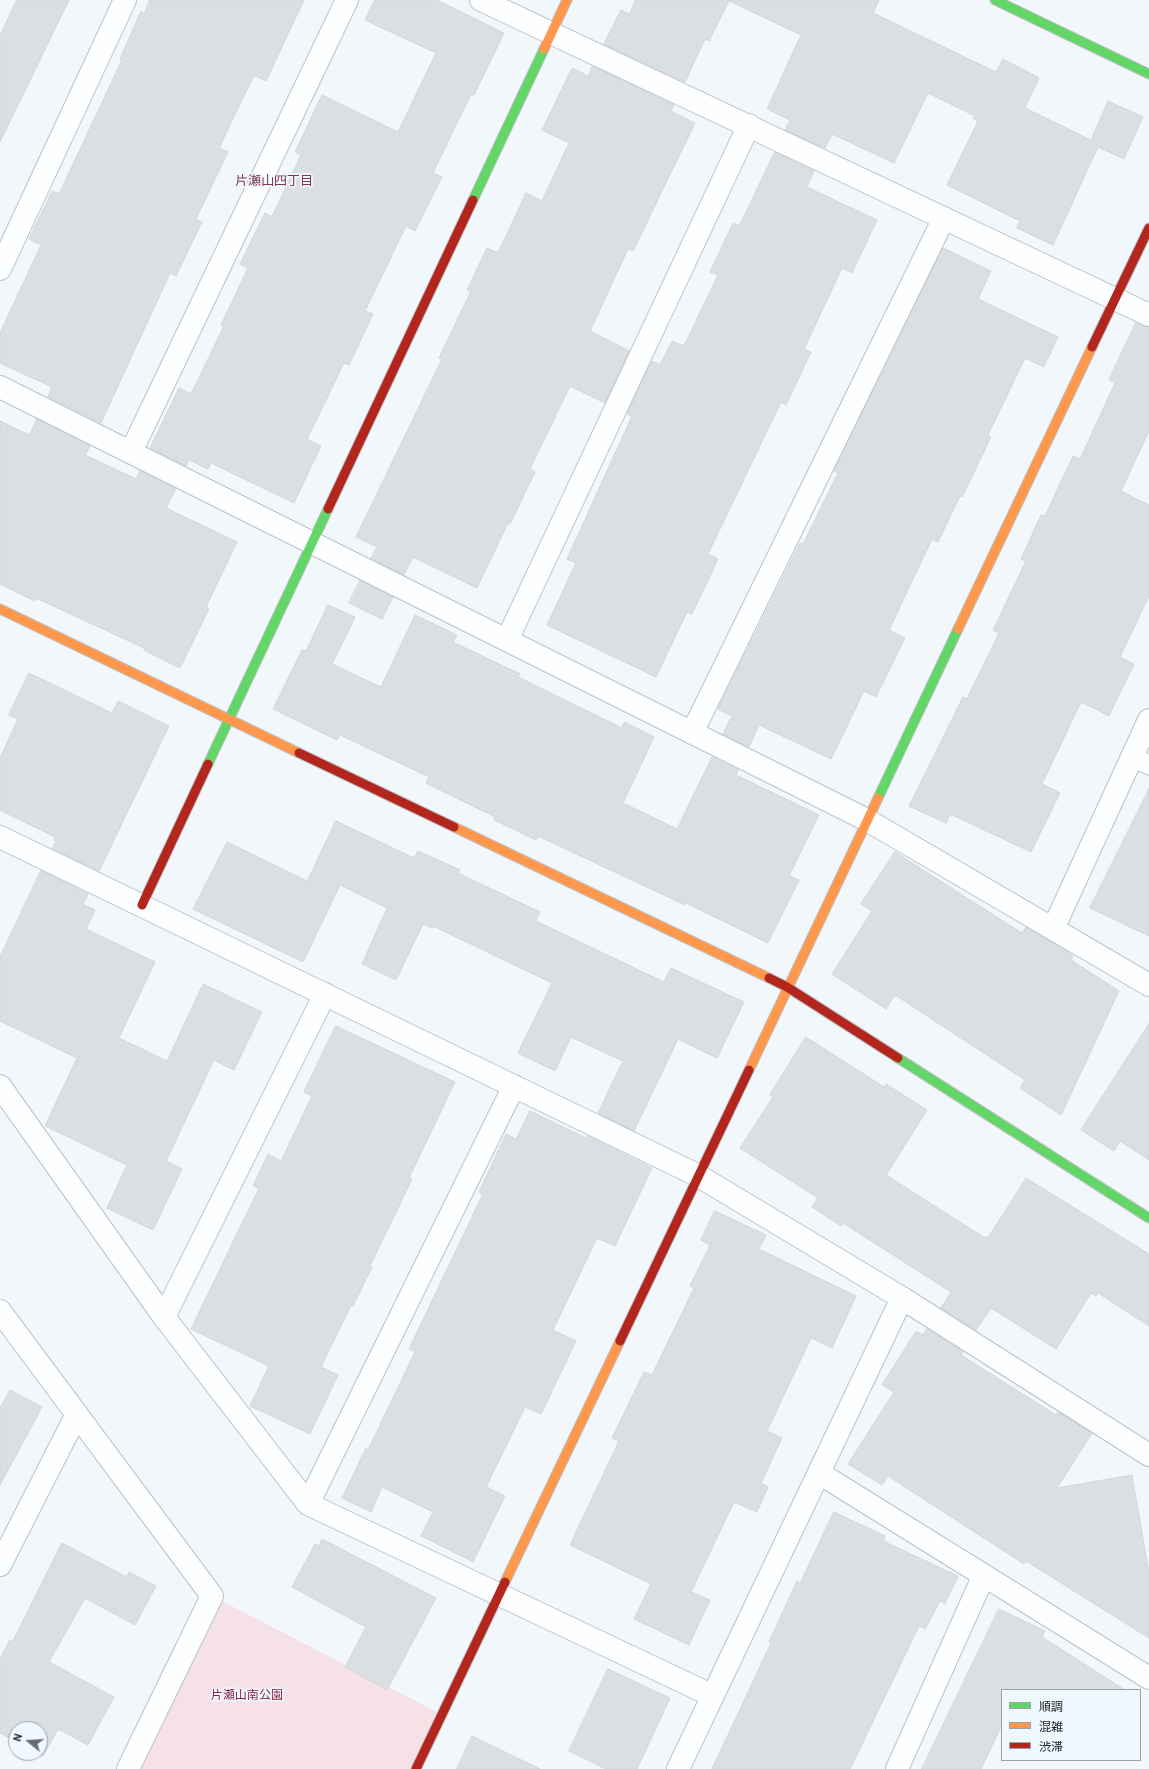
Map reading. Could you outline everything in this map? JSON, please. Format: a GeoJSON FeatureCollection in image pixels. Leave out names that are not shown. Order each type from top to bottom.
{"type":"FeatureCollection","features":[{"type":"Feature","properties":{"kind":"street"},"geometry":{"type":"LineString","coordinates":[[0,269],[125,0]]}},
{"type":"Feature","properties":{"kind":"street"},"geometry":{"type":"LineString","coordinates":[[131,452],[347,0]]}},
{"type":"Feature","properties":{"kind":"street"},"geometry":{"type":"LineString","coordinates":[[481,0],[551,34],[749,125],[1149,315]]}},
{"type":"Feature","properties":{"kind":"street"},"geometry":{"type":"LineString","coordinates":[[142,905],[567,0]]}},
{"type":"Feature","properties":{"kind":"street"},"geometry":{"type":"LineString","coordinates":[[995,0],[1149,74]]}},
{"type":"Feature","properties":{"kind":"street"},"geometry":{"type":"LineString","coordinates":[[507,640],[749,125]]}},
{"type":"Feature","properties":{"kind":"street"},"geometry":{"type":"LineString","coordinates":[[692,733],[944,218]]}},
{"type":"Feature","properties":{"kind":"street"},"geometry":{"type":"LineString","coordinates":[[416,1769],[1149,228]]}},
{"type":"Feature","properties":{"kind":"street"},"geometry":{"type":"LineString","coordinates":[[0,387],[867,820],[1149,985]]}},
{"type":"Feature","properties":{"kind":"street"},"geometry":{"type":"LineString","coordinates":[[0,609],[787,987],[1149,1218]]}},
{"type":"Feature","properties":{"kind":"street"},"geometry":{"type":"LineString","coordinates":[[1053,929],[1141,761],[1149,720]]}},
{"type":"Feature","properties":{"kind":"street"},"geometry":{"type":"LineString","coordinates":[[0,837],[697,1176],[902,1298],[1149,1455]]}},
{"type":"Feature","properties":{"kind":"street"},"geometry":{"type":"LineString","coordinates":[[164,1317],[325,994]]}},
{"type":"Feature","properties":{"kind":"street"},"geometry":{"type":"LineString","coordinates":[[0,1086],[164,1317],[308,1504],[713,1696]]}},
{"type":"Feature","properties":{"kind":"street"},"geometry":{"type":"LineString","coordinates":[[308,1504],[514,1086]]}},
{"type":"Feature","properties":{"kind":"street"},"geometry":{"type":"LineString","coordinates":[[678,1769],[902,1298]]}},
{"type":"Feature","properties":{"kind":"street"},"geometry":{"type":"LineString","coordinates":[[0,1311],[212,1596],[128,1769]]}},
{"type":"Feature","properties":{"kind":"street"},"geometry":{"type":"LineString","coordinates":[[3,1552],[77,1414]]}},
{"type":"Feature","properties":{"kind":"street"},"geometry":{"type":"LineString","coordinates":[[819,1473],[1149,1678]]}},
{"type":"Feature","properties":{"kind":"street"},"geometry":{"type":"LineString","coordinates":[[897,1769],[984,1575]]}},
{"type":"Feature","properties":{"kind":"green space","name":"片瀬山南公園"},"geometry":{"type":"Polygon","coordinates":[[[212,1596],[441,1714],[416,1769],[128,1769],[212,1596]]]}},
{"type":"Feature","properties":{"kind":"building"},"geometry":{"type":"Polygon","coordinates":[[[17,0],[69,0],[0,142],[0,36],[17,0]]]}},
{"type":"Feature","properties":{"kind":"building"},"geometry":{"type":"Polygon","coordinates":[[[150,0],[304,0],[266,81],[254,75],[219,148],[228,152],[196,219],[202,222],[176,276],[170,273],[101,423],[48,397],[52,387],[0,363],[0,333],[41,245],[29,239],[52,191],[59,194],[122,60],[120,59],[141,11],[144,13],[150,0]]]}},
{"type":"Feature","properties":{"kind":"building"},"geometry":{"type":"Polygon","coordinates":[[[375,0],[437,0],[504,33],[474,95],[471,94],[433,173],[442,177],[415,231],[406,226],[365,311],[373,314],[349,365],[344,363],[307,439],[321,446],[294,503],[211,463],[208,469],[189,460],[186,466],[150,448],[179,388],[191,394],[224,326],[221,325],[248,268],[240,264],[265,213],[272,217],[301,155],[295,152],[322,95],[398,132],[436,53],[365,20],[375,0]]]}},
{"type":"Feature","properties":{"kind":"building"},"geometry":{"type":"Polygon","coordinates":[[[636,0],[879,0],[873,13],[996,72],[1003,59],[1039,78],[1025,108],[1091,140],[1108,101],[1143,117],[1124,159],[1098,147],[1053,245],[1017,228],[1020,221],[947,185],[978,121],[973,118],[975,116],[928,93],[894,163],[832,134],[825,148],[785,130],[790,120],[767,109],[801,35],[729,1],[709,41],[705,39],[685,82],[604,44],[621,10],[629,14],[636,0]]]}},
{"type":"Feature","properties":{"kind":"building"},"geometry":{"type":"Polygon","coordinates":[[[593,66],[674,105],[671,111],[695,123],[633,251],[628,249],[590,331],[629,351],[605,403],[570,386],[530,469],[535,472],[510,524],[508,523],[477,588],[413,557],[404,575],[371,558],[377,547],[356,537],[442,359],[439,358],[471,291],[467,290],[487,248],[498,253],[526,193],[542,201],[569,143],[542,130],[572,68],[588,76],[593,66]]]}},
{"type":"Feature","properties":{"kind":"building"},"geometry":{"type":"Polygon","coordinates":[[[775,152],[814,171],[807,187],[877,220],[852,273],[842,268],[804,349],[811,352],[786,405],[781,402],[708,554],[718,559],[692,614],[687,612],[656,677],[547,625],[576,563],[567,559],[632,416],[627,414],[652,361],[660,365],[672,341],[684,346],[718,275],[710,272],[733,223],[739,226],[775,152]]]}},
{"type":"Feature","properties":{"kind":"building"},"geometry":{"type":"Polygon","coordinates":[[[943,248],[991,271],[978,299],[1058,337],[1044,367],[1025,358],[988,435],[991,437],[962,497],[960,496],[938,542],[932,539],[889,630],[905,638],[876,697],[864,691],[831,759],[759,725],[749,747],[723,734],[732,716],[718,709],[800,543],[803,544],[838,473],[834,471],[943,248]]]}},
{"type":"Feature","properties":{"kind":"building"},"geometry":{"type":"Polygon","coordinates":[[[1136,323],[1149,327],[1149,431],[1121,491],[1149,505],[1149,596],[1120,657],[1134,664],[1109,716],[1081,702],[1042,784],[1060,793],[1031,852],[950,814],[946,823],[909,806],[963,697],[967,699],[999,633],[993,630],[1026,561],[1021,559],[1041,515],[1045,516],[1073,456],[1080,459],[1115,383],[1109,380],[1136,323]]]}},
{"type":"Feature","properties":{"kind":"building"},"geometry":{"type":"Polygon","coordinates":[[[37,419],[90,446],[85,455],[136,479],[140,471],[176,489],[166,508],[237,542],[206,607],[209,609],[180,668],[144,650],[144,648],[36,598],[35,601],[0,584],[0,421],[29,435],[37,419]]]}},
{"type":"Feature","properties":{"kind":"building"},"geometry":{"type":"Polygon","coordinates":[[[360,581],[393,597],[382,619],[349,603],[360,581]]]}},
{"type":"Feature","properties":{"kind":"building"},"geometry":{"type":"Polygon","coordinates":[[[328,605],[355,617],[332,664],[381,687],[415,615],[457,635],[453,642],[520,674],[518,677],[622,728],[624,722],[654,737],[623,803],[677,829],[712,757],[738,770],[736,775],[819,815],[789,876],[799,880],[768,943],[686,903],[685,905],[538,836],[536,840],[494,820],[495,817],[426,783],[429,777],[340,735],[337,740],[273,709],[302,650],[306,651],[328,605]]]}},
{"type":"Feature","properties":{"kind":"building"},"geometry":{"type":"Polygon","coordinates":[[[29,673],[112,713],[118,701],[169,726],[99,871],[52,848],[56,841],[54,840],[55,837],[0,810],[0,758],[18,719],[9,715],[29,673]]]}},
{"type":"Feature","properties":{"kind":"building"},"geometry":{"type":"Polygon","coordinates":[[[1149,789],[1149,936],[1090,908],[1149,789]]]}},
{"type":"Feature","properties":{"kind":"building"},"geometry":{"type":"Polygon","coordinates":[[[336,821],[414,858],[418,851],[460,870],[458,873],[540,912],[536,921],[664,982],[671,968],[744,1002],[717,1058],[678,1039],[634,1131],[598,1113],[623,1061],[571,1037],[555,1071],[518,1053],[552,983],[433,926],[432,928],[423,924],[396,980],[362,964],[387,908],[340,885],[303,962],[193,909],[227,842],[307,881],[336,821]]]}},
{"type":"Feature","properties":{"kind":"building"},"geometry":{"type":"Polygon","coordinates":[[[895,852],[1022,933],[1026,927],[1062,948],[1073,956],[1071,960],[1119,991],[1061,1115],[1020,1088],[1025,1080],[895,995],[886,1009],[832,974],[872,911],[861,904],[895,852]]]}},
{"type":"Feature","properties":{"kind":"building"},"geometry":{"type":"Polygon","coordinates":[[[41,871],[88,894],[83,904],[95,910],[86,929],[155,962],[119,1038],[167,1061],[203,984],[262,1012],[234,1070],[214,1060],[166,1161],[182,1169],[153,1230],[107,1208],[127,1165],[45,1126],[77,1058],[0,1021],[0,957],[41,871]]]}},
{"type":"Feature","properties":{"kind":"building"},"geometry":{"type":"Polygon","coordinates":[[[1149,1024],[1149,1160],[1120,1141],[1114,1151],[1081,1130],[1149,1024]]]}},
{"type":"Feature","properties":{"kind":"building"},"geometry":{"type":"Polygon","coordinates":[[[336,1026],[455,1082],[409,1178],[412,1179],[370,1266],[372,1267],[353,1306],[351,1305],[321,1367],[338,1375],[310,1434],[250,1406],[269,1366],[191,1329],[259,1188],[253,1186],[268,1154],[281,1161],[312,1096],[304,1092],[336,1026]]]}},
{"type":"Feature","properties":{"kind":"building"},"geometry":{"type":"Polygon","coordinates":[[[806,1037],[884,1087],[886,1084],[927,1110],[886,1175],[985,1238],[986,1236],[988,1238],[1026,1178],[1149,1254],[1149,1326],[1098,1293],[1096,1296],[1091,1293],[1056,1349],[991,1308],[976,1330],[941,1308],[951,1292],[843,1223],[841,1226],[812,1207],[818,1198],[740,1148],[773,1097],[770,1095],[806,1037]]]}},
{"type":"Feature","properties":{"kind":"building"},"geometry":{"type":"Polygon","coordinates":[[[530,1111],[586,1138],[587,1136],[652,1168],[615,1246],[597,1238],[553,1330],[576,1341],[541,1414],[525,1407],[486,1487],[505,1496],[473,1562],[421,1536],[433,1512],[382,1487],[371,1512],[342,1498],[366,1448],[368,1450],[415,1352],[409,1349],[483,1194],[479,1192],[506,1134],[516,1139],[530,1111]]]}},
{"type":"Feature","properties":{"kind":"building"},"geometry":{"type":"Polygon","coordinates":[[[715,1211],[766,1235],[759,1249],[856,1296],[832,1348],[811,1338],[767,1431],[782,1438],[761,1483],[768,1487],[757,1512],[734,1502],[691,1592],[710,1600],[689,1645],[634,1619],[651,1584],[570,1545],[619,1441],[612,1438],[644,1372],[652,1375],[694,1288],[690,1286],[710,1245],[701,1240],[715,1211]]]}},
{"type":"Feature","properties":{"kind":"building"},"geometry":{"type":"Polygon","coordinates":[[[927,1329],[963,1352],[961,1355],[1056,1415],[1058,1412],[1092,1433],[1057,1488],[1132,1475],[1149,1573],[1149,1638],[1026,1561],[1024,1564],[888,1476],[882,1485],[848,1464],[894,1392],[882,1385],[916,1331],[923,1335],[927,1329]]]}},
{"type":"Feature","properties":{"kind":"building"},"geometry":{"type":"Polygon","coordinates":[[[10,1390],[42,1407],[0,1485],[0,1409],[10,1390]]]}},
{"type":"Feature","properties":{"kind":"building"},"geometry":{"type":"Polygon","coordinates":[[[834,1512],[885,1536],[883,1541],[958,1576],[945,1604],[940,1601],[925,1629],[919,1626],[850,1769],[712,1769],[771,1643],[769,1642],[797,1581],[800,1583],[834,1512]]]}},
{"type":"Feature","properties":{"kind":"building"},"geometry":{"type":"Polygon","coordinates":[[[322,1539],[436,1598],[387,1690],[345,1667],[366,1627],[292,1587],[315,1544],[319,1546],[322,1539]]]}},
{"type":"Feature","properties":{"kind":"building"},"geometry":{"type":"Polygon","coordinates":[[[62,1543],[127,1577],[129,1572],[156,1586],[135,1625],[85,1598],[49,1662],[114,1697],[88,1745],[58,1729],[48,1747],[48,1721],[8,1721],[8,1738],[0,1733],[0,1659],[10,1640],[12,1642],[62,1543]]]}},
{"type":"Feature","properties":{"kind":"building"},"geometry":{"type":"Polygon","coordinates":[[[999,1609],[1045,1631],[1042,1637],[1123,1689],[1001,1689],[1001,1727],[981,1769],[922,1769],[999,1609]]]}},
{"type":"Feature","properties":{"kind":"building"},"geometry":{"type":"Polygon","coordinates":[[[608,1669],[670,1698],[637,1769],[606,1769],[569,1751],[608,1669]]]}},
{"type":"Feature","properties":{"kind":"building"},"geometry":{"type":"Polygon","coordinates":[[[472,1736],[540,1769],[457,1769],[472,1736]]]}},
{"type":"Feature","properties":{"kind":"traffic: fast"},"geometry":{"type":"LineString","coordinates":[[995,0],[1149,74]]}},
{"type":"Feature","properties":{"kind":"traffic: fast"},"geometry":{"type":"LineString","coordinates":[[473,200],[544,49]]}},
{"type":"Feature","properties":{"kind":"traffic: fast"},"geometry":{"type":"LineString","coordinates":[[208,764],[328,509]]}},
{"type":"Feature","properties":{"kind":"traffic: fast"},"geometry":{"type":"LineString","coordinates":[[878,798],[958,629]]}},
{"type":"Feature","properties":{"kind":"traffic: fast"},"geometry":{"type":"LineString","coordinates":[[898,1058],[1149,1218]]}},
{"type":"Feature","properties":{"kind":"traffic: slow"},"geometry":{"type":"LineString","coordinates":[[544,49],[567,0]]}},
{"type":"Feature","properties":{"kind":"traffic: slow"},"geometry":{"type":"LineString","coordinates":[[958,629],[1092,347]]}},
{"type":"Feature","properties":{"kind":"traffic: slow"},"geometry":{"type":"LineString","coordinates":[[0,609],[299,753]]}},
{"type":"Feature","properties":{"kind":"traffic: slow"},"geometry":{"type":"LineString","coordinates":[[749,1070],[878,798]]}},
{"type":"Feature","properties":{"kind":"traffic: slow"},"geometry":{"type":"LineString","coordinates":[[454,827],[769,978]]}},
{"type":"Feature","properties":{"kind":"traffic: slow"},"geometry":{"type":"LineString","coordinates":[[505,1582],[620,1341]]}},
{"type":"Feature","properties":{"kind":"traffic: jam"},"geometry":{"type":"LineString","coordinates":[[328,509],[473,200]]}},
{"type":"Feature","properties":{"kind":"traffic: jam"},"geometry":{"type":"LineString","coordinates":[[1092,347],[1149,228]]}},
{"type":"Feature","properties":{"kind":"traffic: jam"},"geometry":{"type":"LineString","coordinates":[[299,753],[454,827]]}},
{"type":"Feature","properties":{"kind":"traffic: jam"},"geometry":{"type":"LineString","coordinates":[[142,905],[208,764]]}},
{"type":"Feature","properties":{"kind":"traffic: jam"},"geometry":{"type":"LineString","coordinates":[[769,978],[787,987],[898,1058]]}},
{"type":"Feature","properties":{"kind":"traffic: jam"},"geometry":{"type":"LineString","coordinates":[[620,1341],[749,1070]]}},
{"type":"Feature","properties":{"kind":"traffic: jam"},"geometry":{"type":"LineString","coordinates":[[416,1769],[505,1582]]}},
{"type":"Feature","properties":{"kind":"district","name":"片瀬山四丁目"},"geometry":{"type":"Point","coordinates":[274,181]}}]}
